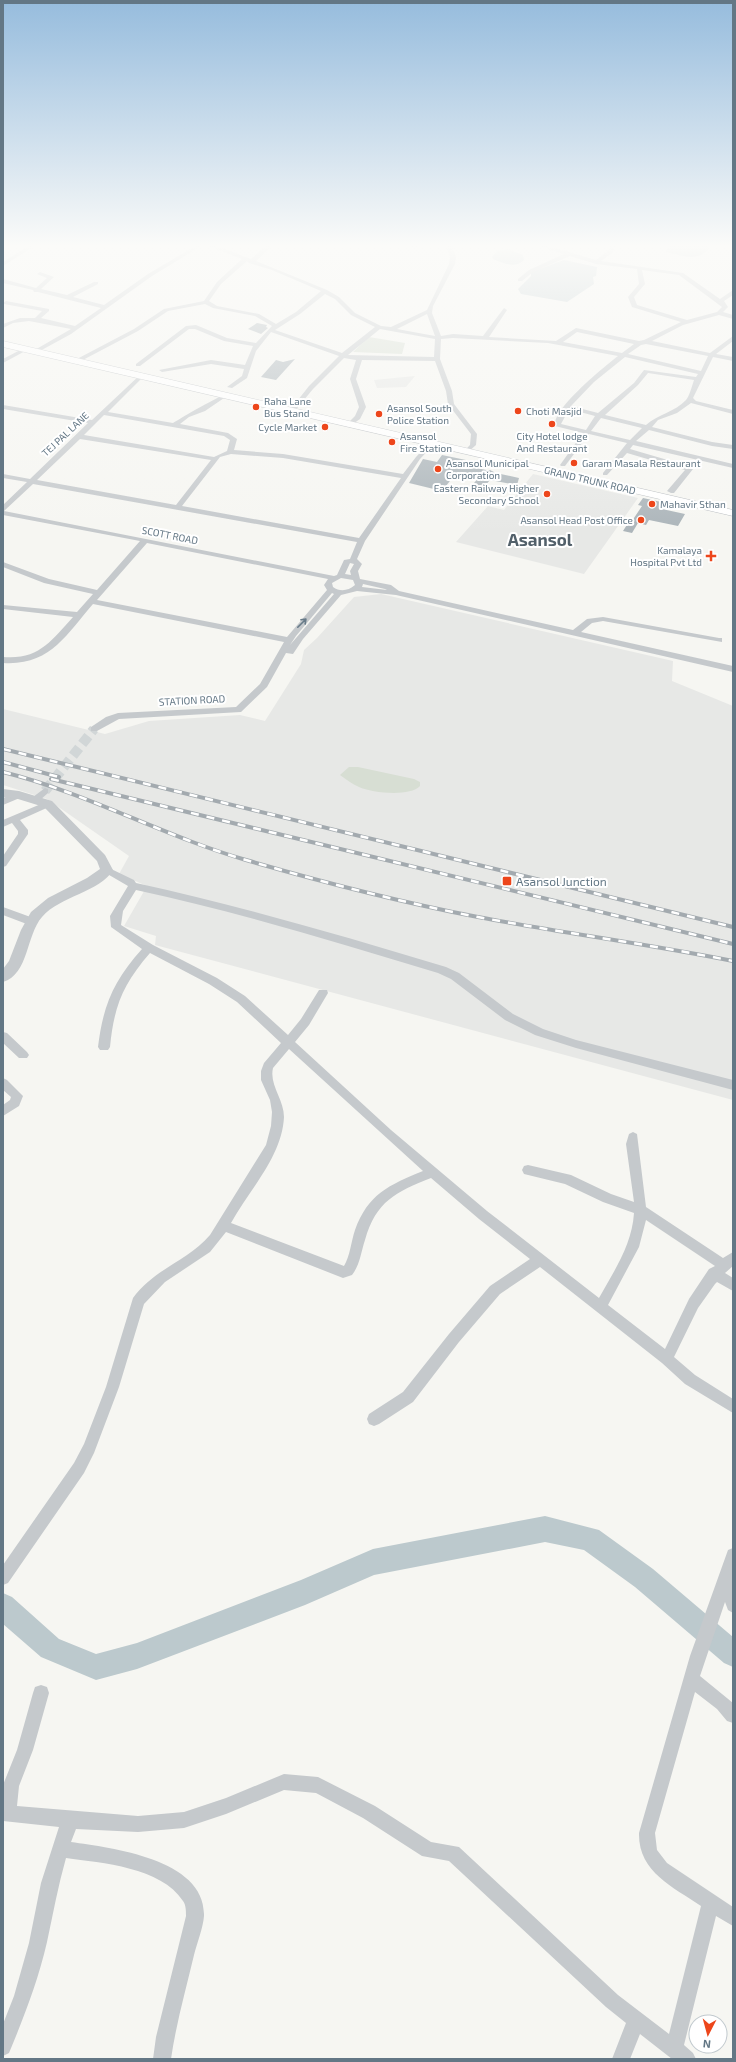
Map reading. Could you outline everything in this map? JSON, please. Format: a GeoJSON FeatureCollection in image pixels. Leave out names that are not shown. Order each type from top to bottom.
{"type":"FeatureCollection","features":[{"type":"Feature","properties":{"kind":"main road"},"geometry":{"type":"LineString","coordinates":[[3,344],[142,375],[228,391],[292,411],[733,518]]}},
{"type":"Feature","properties":{"kind":"main road","name":"GRAND TRUNK ROAD"},"geometry":{"type":"LineString","coordinates":[[430,444],[467,451],[733,513]]}},
{"type":"Feature","properties":{"kind":"street"},"geometry":{"type":"LineString","coordinates":[[36,351],[53,341]]}},
{"type":"Feature","properties":{"kind":"street"},"geometry":{"type":"LineString","coordinates":[[78,360],[114,341]]}},
{"type":"Feature","properties":{"kind":"street"},"geometry":{"type":"LineString","coordinates":[[138,365],[169,341]]}},
{"type":"Feature","properties":{"kind":"street"},"geometry":{"type":"LineString","coordinates":[[234,341],[257,345]]}},
{"type":"Feature","properties":{"kind":"street"},"geometry":{"type":"LineString","coordinates":[[175,425],[186,416],[203,410],[245,376],[245,366],[261,341]]}},
{"type":"Feature","properties":{"kind":"street"},"geometry":{"type":"LineString","coordinates":[[306,341],[343,356],[359,360],[437,359]]}},
{"type":"Feature","properties":{"kind":"street"},"geometry":{"type":"LineString","coordinates":[[292,411],[318,380],[343,356],[361,341]]}},
{"type":"Feature","properties":{"kind":"street"},"geometry":{"type":"LineString","coordinates":[[438,341],[437,359],[449,391],[452,407],[474,434],[473,445],[467,451]]}},
{"type":"Feature","properties":{"kind":"street"},"geometry":{"type":"LineString","coordinates":[[549,341],[624,355],[700,376]]}},
{"type":"Feature","properties":{"kind":"street"},"geometry":{"type":"LineString","coordinates":[[634,341],[733,359]]}},
{"type":"Feature","properties":{"kind":"street"},"geometry":{"type":"LineString","coordinates":[[646,341],[624,355],[578,394],[566,407],[557,425],[632,442],[706,451],[733,447]]}},
{"type":"Feature","properties":{"kind":"street"},"geometry":{"type":"LineString","coordinates":[[691,400],[690,398],[700,376],[707,366],[711,355],[729,341]]}},
{"type":"Feature","properties":{"kind":"street"},"geometry":{"type":"LineString","coordinates":[[3,361],[26,349]]}},
{"type":"Feature","properties":{"kind":"street"},"geometry":{"type":"LineString","coordinates":[[350,424],[362,410],[362,398],[353,379],[359,360]]}},
{"type":"Feature","properties":{"kind":"street"},"geometry":{"type":"LineString","coordinates":[[162,370],[211,362],[245,366]]}},
{"type":"Feature","properties":{"kind":"street"},"geometry":{"type":"LineString","coordinates":[[563,465],[599,416],[636,384],[646,371],[700,376]]}},
{"type":"Feature","properties":{"kind":"street","name":"TEJ PAL LANE"},"geometry":{"type":"LineString","coordinates":[[3,509],[142,375]]}},
{"type":"Feature","properties":{"kind":"street"},"geometry":{"type":"LineString","coordinates":[[605,474],[632,442],[656,419],[675,412],[691,400],[733,412]]}},
{"type":"Feature","properties":{"kind":"street"},"geometry":{"type":"LineString","coordinates":[[3,407],[92,422]]}},
{"type":"Feature","properties":{"kind":"street"},"geometry":{"type":"LineString","coordinates":[[566,407],[648,428],[706,451],[733,466]]}},
{"type":"Feature","properties":{"kind":"street"},"geometry":{"type":"LineString","coordinates":[[103,413],[231,436],[234,439],[230,452]]}},
{"type":"Feature","properties":{"kind":"street"},"geometry":{"type":"LineString","coordinates":[[77,436],[216,459]]}},
{"type":"Feature","properties":{"kind":"street"},"geometry":{"type":"LineString","coordinates":[[353,560],[358,564],[354,571],[356,583],[350,592],[335,591],[328,584],[337,577],[347,562],[353,560],[361,541],[430,444]]}},
{"type":"Feature","properties":{"kind":"street"},"geometry":{"type":"LineString","coordinates":[[625,450],[690,469]]}},
{"type":"Feature","properties":{"kind":"street"},"geometry":{"type":"LineString","coordinates":[[671,491],[706,451]]}},
{"type":"Feature","properties":{"kind":"street"},"geometry":{"type":"LineString","coordinates":[[177,508],[216,459],[223,454],[230,452],[283,456],[406,477]]}},
{"type":"Feature","properties":{"kind":"street"},"geometry":{"type":"LineString","coordinates":[[3,476],[361,541]]}},
{"type":"Feature","properties":{"kind":"street","name":"SCOTT ROAD"},"geometry":{"type":"LineString","coordinates":[[3,513],[337,577],[356,583],[388,587],[396,593],[733,669]]}},
{"type":"Feature","properties":{"kind":"street"},"geometry":{"type":"LineString","coordinates":[[3,660],[29,659],[44,653],[92,602],[145,540]]}},
{"type":"Feature","properties":{"kind":"street"},"geometry":{"type":"LineString","coordinates":[[3,564],[47,581],[100,593]]}},
{"type":"Feature","properties":{"kind":"street"},"geometry":{"type":"LineString","coordinates":[[243,710],[273,682],[300,637],[335,591]]}},
{"type":"Feature","properties":{"kind":"street","name":"STATION ROAD"},"geometry":{"type":"LineString","coordinates":[[94,729],[109,719],[127,715],[243,710],[264,685],[297,628],[335,591]]}},
{"type":"Feature","properties":{"kind":"street"},"geometry":{"type":"LineString","coordinates":[[92,602],[290,640]]}},
{"type":"Feature","properties":{"kind":"street"},"geometry":{"type":"LineString","coordinates":[[3,607],[79,615]]}},
{"type":"Feature","properties":{"kind":"street"},"geometry":{"type":"LineString","coordinates":[[575,633],[590,621],[603,619],[719,640]]}},
{"type":"Feature","properties":{"kind":"street"},"geometry":{"type":"LineString","coordinates":[[3,793],[40,795],[101,858],[107,870],[130,882],[133,886],[170,894],[334,938],[442,970],[455,976],[509,1017],[539,1032],[576,1044],[733,1085]]}},
{"type":"Feature","properties":{"kind":"street"},"geometry":{"type":"LineString","coordinates":[[3,802],[19,795]]}},
{"type":"Feature","properties":{"kind":"street"},"geometry":{"type":"LineString","coordinates":[[3,824],[48,804]]}},
{"type":"Feature","properties":{"kind":"street"},"geometry":{"type":"LineString","coordinates":[[3,864],[23,834],[23,830],[14,819]]}},
{"type":"Feature","properties":{"kind":"street"},"geometry":{"type":"LineString","coordinates":[[3,977],[15,965],[32,922],[43,908],[61,896],[100,876],[107,870]]}},
{"type":"Feature","properties":{"kind":"street"},"geometry":{"type":"LineString","coordinates":[[133,886],[131,892],[115,914],[114,921],[116,927],[149,948],[213,981],[242,998],[432,1172],[483,1215],[667,1358],[682,1374],[698,1386],[733,1406]]}},
{"type":"Feature","properties":{"kind":"street"},"geometry":{"type":"LineString","coordinates":[[3,911],[32,922]]}},
{"type":"Feature","properties":{"kind":"street"},"geometry":{"type":"LineString","coordinates":[[104,1047],[109,1009],[127,972],[149,948]]}},
{"type":"Feature","properties":{"kind":"street"},"geometry":{"type":"LineString","coordinates":[[3,1578],[87,1454],[116,1374],[138,1302],[144,1292],[152,1283],[207,1247],[269,1151],[273,1141],[277,1109],[276,1101],[266,1082],[268,1066],[302,1026],[323,993]]}},
{"type":"Feature","properties":{"kind":"street"},"geometry":{"type":"LineString","coordinates":[[3,1036],[23,1055]]}},
{"type":"Feature","properties":{"kind":"street"},"geometry":{"type":"LineString","coordinates":[[3,1082],[16,1096],[15,1103],[3,1111]]}},
{"type":"Feature","properties":{"kind":"street"},"geometry":{"type":"LineString","coordinates":[[601,1306],[632,1247],[640,1210],[632,1144],[633,1137]]}},
{"type":"Feature","properties":{"kind":"street"},"geometry":{"type":"LineString","coordinates":[[528,1170],[567,1180],[607,1198],[640,1210],[724,1265],[733,1285]]}},
{"type":"Feature","properties":{"kind":"street"},"geometry":{"type":"LineString","coordinates":[[222,1225],[343,1272],[348,1271],[351,1267],[364,1222],[371,1209],[382,1197],[432,1172]]}},
{"type":"Feature","properties":{"kind":"street"},"geometry":{"type":"LineString","coordinates":[[374,1419],[408,1397],[454,1338],[495,1290],[540,1260]]}},
{"type":"Feature","properties":{"kind":"street"},"geometry":{"type":"LineString","coordinates":[[667,1358],[693,1303],[724,1265]]}},
{"type":"Feature","properties":{"kind":"street"},"geometry":{"type":"LineString","coordinates":[[732,1560],[690,1680],[647,1833],[646,1848],[652,1860],[661,1869],[733,1917]]}},
{"type":"Feature","properties":{"kind":"street"},"geometry":{"type":"LineString","coordinates":[[732,1560],[733,1605]]}},
{"type":"Feature","properties":{"kind":"street"},"geometry":{"type":"LineString","coordinates":[[690,1680],[723,1703],[733,1715]]}},
{"type":"Feature","properties":{"kind":"street"},"geometry":{"type":"LineString","coordinates":[[41,1693],[25,1750],[11,1786],[5,1813],[70,1820],[138,1824],[184,1820],[226,1806],[284,1782],[318,1785],[369,1812],[428,1850],[452,1854],[460,1858],[554,1948],[612,2000],[681,2054],[711,1902]]}},
{"type":"Feature","properties":{"kind":"street"},"geometry":{"type":"LineString","coordinates":[[3,2047],[30,1973],[38,1943],[50,1883],[70,1820]]}},
{"type":"Feature","properties":{"kind":"street"},"geometry":{"type":"LineString","coordinates":[[61,1849],[117,1857],[150,1867],[176,1880],[192,1898],[195,1916],[165,2037],[162,2059]]}},
{"type":"Feature","properties":{"kind":"street"},"geometry":{"type":"LineString","coordinates":[[621,2059],[636,2019]]}},
{"type":"Feature","properties":{"kind":"shaded area"},"geometry":{"type":"Polygon","coordinates":[[[364,341],[394,341],[405,343],[402,354],[353,352],[364,341]]]}},
{"type":"Feature","properties":{"kind":"shaded area"},"geometry":{"type":"Polygon","coordinates":[[[415,376],[406,387],[377,388],[374,380],[415,376]]]}},
{"type":"Feature","properties":{"kind":"shaded area"},"geometry":{"type":"Polygon","coordinates":[[[533,474],[638,498],[584,574],[456,542],[488,506],[504,510],[533,474]]]}},
{"type":"Feature","properties":{"kind":"shaded area"},"geometry":{"type":"Polygon","coordinates":[[[381,594],[673,661],[672,681],[733,706],[733,1100],[155,945],[156,936],[124,926],[147,886],[119,874],[129,856],[47,799],[3,785],[3,709],[105,734],[149,721],[240,715],[265,721],[301,664],[304,650],[317,638],[354,597],[381,594]]]}},
{"type":"Feature","properties":{"kind":"shaded area"},"geometry":{"type":"Polygon","coordinates":[[[349,767],[358,767],[414,779],[420,782],[420,786],[408,792],[400,793],[365,789],[340,775],[349,767]]]}},
{"type":"Feature","properties":{"kind":"building"},"geometry":{"type":"Polygon","coordinates":[[[295,359],[276,380],[261,377],[276,360],[283,362],[295,359]]]}},
{"type":"Feature","properties":{"kind":"building"},"geometry":{"type":"Polygon","coordinates":[[[442,455],[466,460],[463,465],[490,470],[496,473],[519,478],[517,485],[490,480],[479,493],[468,491],[478,478],[457,472],[442,491],[409,483],[423,459],[437,462],[442,455]]]}},
{"type":"Feature","properties":{"kind":"building"},"geometry":{"type":"Polygon","coordinates":[[[643,498],[666,503],[662,509],[685,514],[678,526],[649,520],[646,525],[638,523],[632,533],[623,531],[642,506],[638,505],[643,498]]]}},
{"type":"Feature","properties":{"kind":"waterway"},"geometry":{"type":"LineString","coordinates":[[3,1606],[50,1648],[96,1667],[137,1656],[305,1592],[373,1562],[545,1529],[590,1539],[644,1578],[733,1654]]}},
{"type":"Feature","properties":{"kind":"tunnel"},"geometry":{"type":"LineString","coordinates":[[45,791],[94,729]]}},
{"type":"Feature","properties":{"kind":"railway"},"geometry":{"type":"LineString","coordinates":[[3,749],[733,927]]}},
{"type":"Feature","properties":{"kind":"railway"},"geometry":{"type":"LineString","coordinates":[[3,762],[59,777]]}},
{"type":"Feature","properties":{"kind":"railway"},"geometry":{"type":"LineString","coordinates":[[3,772],[65,791],[215,850],[332,884],[478,917],[733,961]]}},
{"type":"Feature","properties":{"kind":"railway"},"geometry":{"type":"LineString","coordinates":[[51,779],[733,944]]}},
{"type":"Feature","properties":{"kind":"place","name":"Raha Lane Bus Stand"},"geometry":{"type":"Point","coordinates":[256,407]}},
{"type":"Feature","properties":{"kind":"place","name":"Choti Masjid"},"geometry":{"type":"Point","coordinates":[518,411]}},
{"type":"Feature","properties":{"kind":"place","name":"Asansol South Police Station"},"geometry":{"type":"Point","coordinates":[379,414]}},
{"type":"Feature","properties":{"kind":"place","name":"City Hotel lodge And Restaurant"},"geometry":{"type":"Point","coordinates":[552,424]}},
{"type":"Feature","properties":{"kind":"place","name":"Cycle Market"},"geometry":{"type":"Point","coordinates":[325,427]}},
{"type":"Feature","properties":{"kind":"place","name":"Asansol Fire Station"},"geometry":{"type":"Point","coordinates":[392,442]}},
{"type":"Feature","properties":{"kind":"place","name":"Garam Masala Restaurant"},"geometry":{"type":"Point","coordinates":[574,463]}},
{"type":"Feature","properties":{"kind":"place","name":"Asansol Municipal Corporation"},"geometry":{"type":"Point","coordinates":[438,469]}},
{"type":"Feature","properties":{"kind":"place","name":"Eastern Railway Higher Secondary School"},"geometry":{"type":"Point","coordinates":[547,494]}},
{"type":"Feature","properties":{"kind":"place","name":"Mahavir Sthan"},"geometry":{"type":"Point","coordinates":[652,504]}},
{"type":"Feature","properties":{"kind":"place","name":"Asansol Head Post Office"},"geometry":{"type":"Point","coordinates":[641,520]}},
{"type":"Feature","properties":{"kind":"place","name":"Kamalaya Hospital Pvt Ltd"},"geometry":{"type":"Point","coordinates":[711,556]}},
{"type":"Feature","properties":{"kind":"place","name":"Asansol Junction"},"geometry":{"type":"Point","coordinates":[507,881]}},
{"type":"Feature","properties":{"kind":"district","name":"Asansol"},"geometry":{"type":"Point","coordinates":[540,539]}}]}
